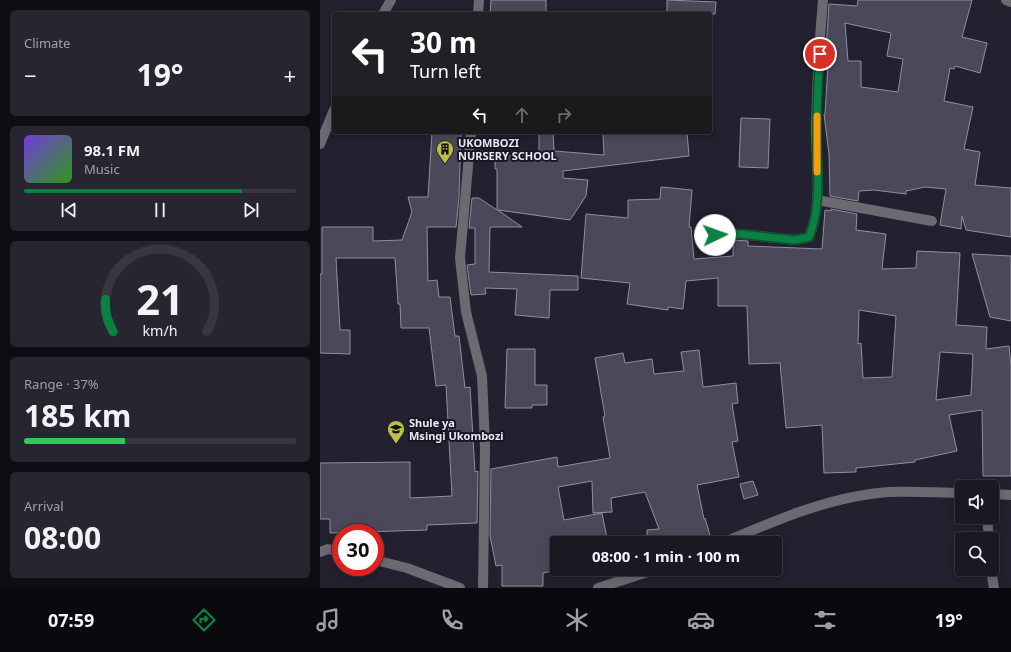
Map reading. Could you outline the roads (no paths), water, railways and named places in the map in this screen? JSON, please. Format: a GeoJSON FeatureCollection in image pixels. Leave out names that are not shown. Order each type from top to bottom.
{"type":"FeatureCollection","features":[{"type":"Feature","properties":{"kind":"street"},"geometry":{"type":"LineString","coordinates":[[384,12],[391,0]]}},
{"type":"Feature","properties":{"kind":"street"},"geometry":{"type":"LineString","coordinates":[[478,12],[479,0]]}},
{"type":"Feature","properties":{"kind":"street"},"geometry":{"type":"LineString","coordinates":[[715,235],[731,233],[795,240],[809,237],[814,224],[817,200],[816,127],[823,0]]}},
{"type":"Feature","properties":{"kind":"street"},"geometry":{"type":"LineString","coordinates":[[1006,0],[1011,2]]}},
{"type":"Feature","properties":{"kind":"street"},"geometry":{"type":"LineString","coordinates":[[320,144],[332,115]]}},
{"type":"Feature","properties":{"kind":"street"},"geometry":{"type":"LineString","coordinates":[[470,134],[460,258],[466,312],[482,376],[485,446],[483,588]]}},
{"type":"Feature","properties":{"kind":"street"},"geometry":{"type":"LineString","coordinates":[[817,200],[932,221]]}},
{"type":"Feature","properties":{"kind":"street"},"geometry":{"type":"LineString","coordinates":[[740,536],[822,504],[865,494],[903,492],[955,493]]}},
{"type":"Feature","properties":{"kind":"street"},"geometry":{"type":"LineString","coordinates":[[999,494],[1011,495]]}},
{"type":"Feature","properties":{"kind":"street"},"geometry":{"type":"LineString","coordinates":[[320,552],[328,549],[332,550]]}},
{"type":"Feature","properties":{"kind":"street"},"geometry":{"type":"LineString","coordinates":[[384,562],[407,568],[460,588]]}},
{"type":"Feature","properties":{"kind":"street"},"geometry":{"type":"LineString","coordinates":[[598,588],[635,576]]}},
{"type":"Feature","properties":{"kind":"street"},"geometry":{"type":"LineString","coordinates":[[992,576],[994,588]]}},
{"type":"Feature","properties":{"kind":"place","name":"UKOMBOZI NURSERY SCHOOL"},"geometry":{"type":"Point","coordinates":[445,164]}},
{"type":"Feature","properties":{"kind":"place","name":"Shule ya Msingi Ukombozi"},"geometry":{"type":"Point","coordinates":[396,444]}}]}
